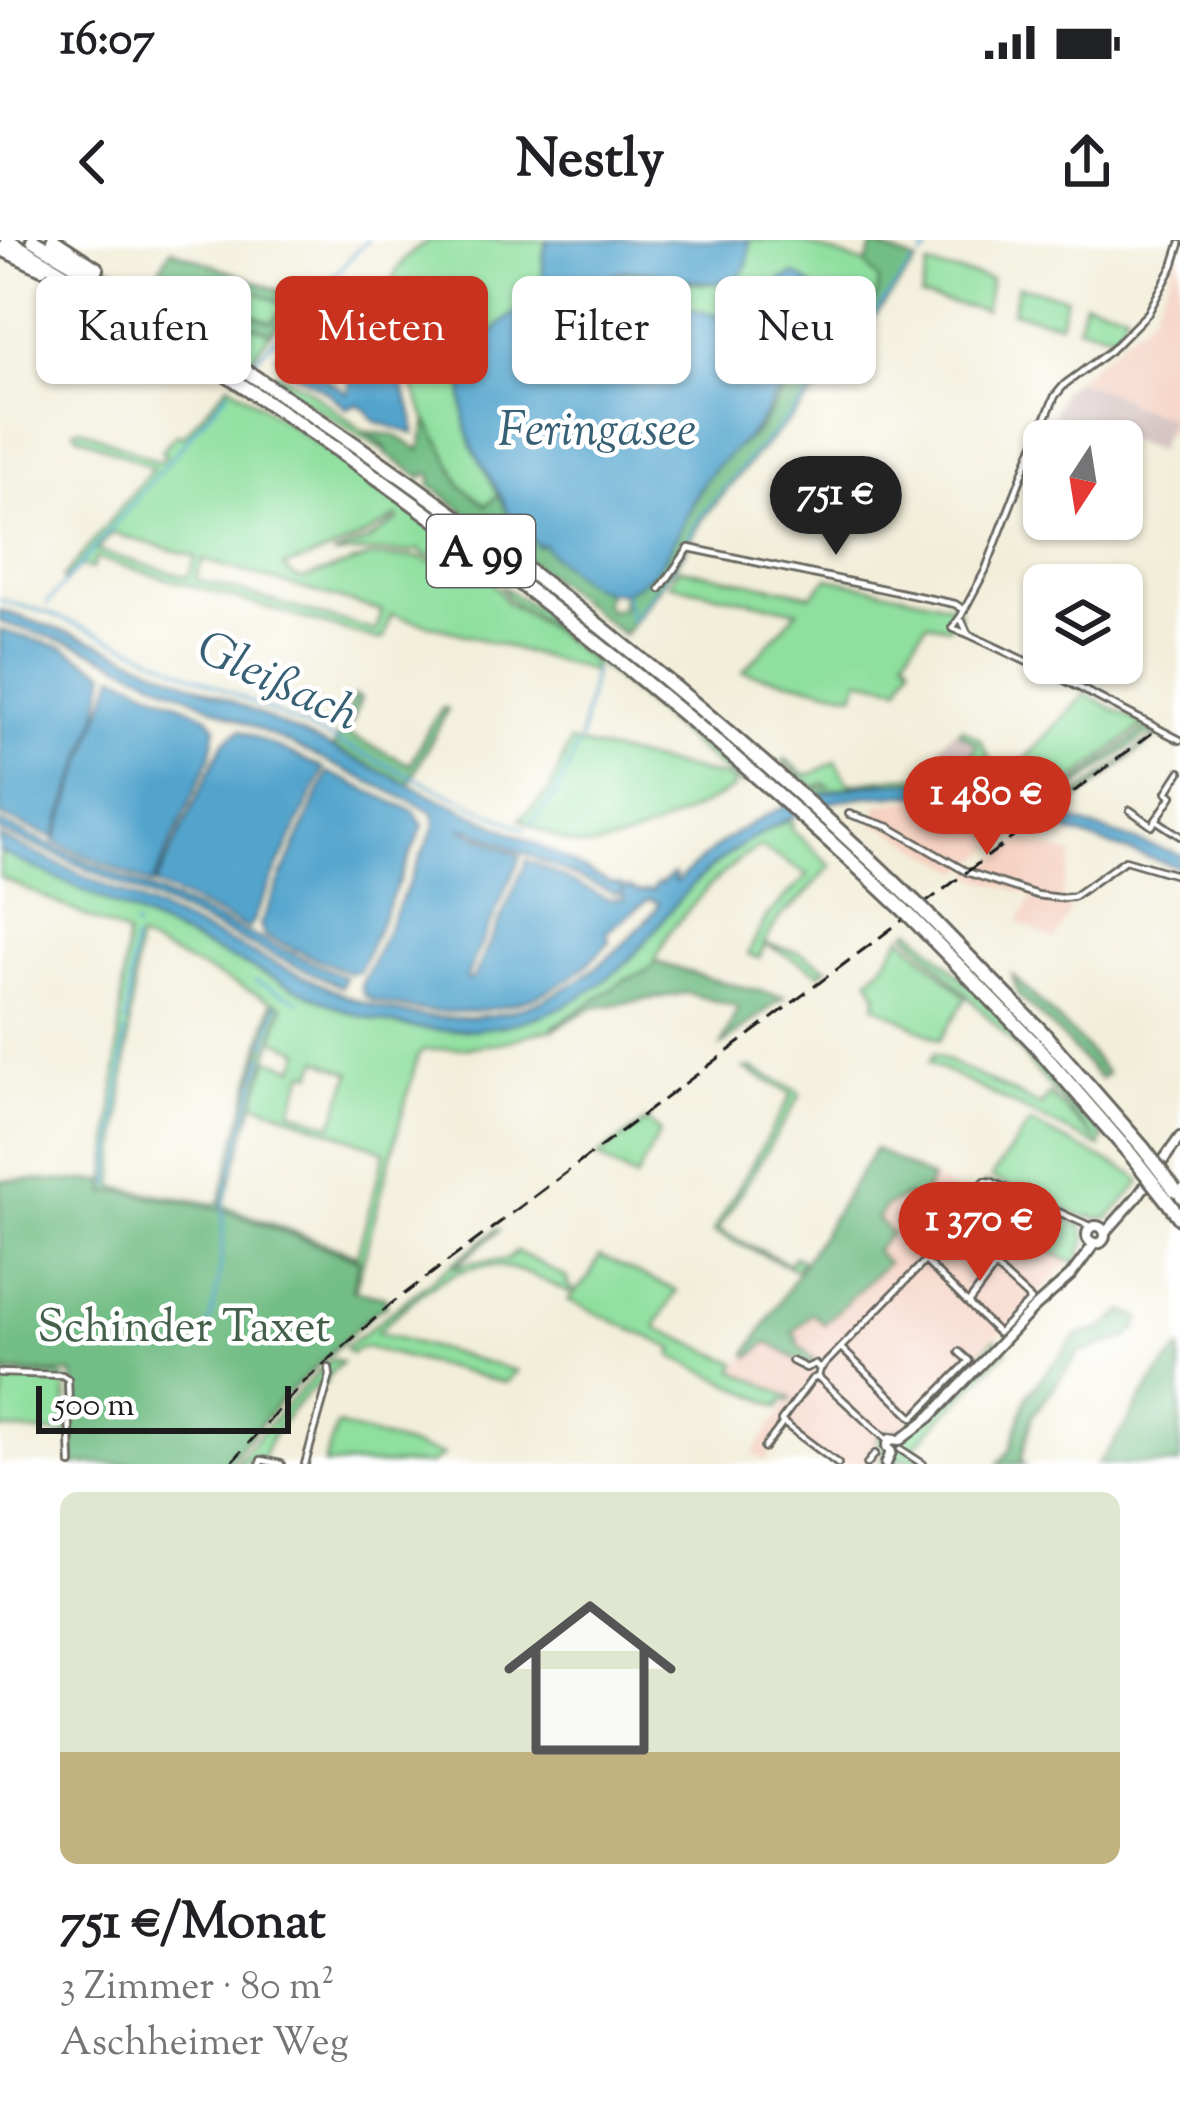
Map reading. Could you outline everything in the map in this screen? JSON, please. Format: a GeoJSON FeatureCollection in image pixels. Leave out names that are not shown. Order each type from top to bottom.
{"type":"FeatureCollection","features":[{"type":"Feature","properties":{"kind":"highway","name":"A 99"},"geometry":{"type":"LineString","coordinates":[[7,240],[70,276]]}},
{"type":"Feature","properties":{"kind":"highway","name":"A 99"},"geometry":{"type":"LineString","coordinates":[[33,240],[96,276]]}},
{"type":"Feature","properties":{"kind":"highway"},"geometry":{"type":"LineString","coordinates":[[53,240],[105,276]]}},
{"type":"Feature","properties":{"kind":"highway"},"geometry":{"type":"LineString","coordinates":[[0,248],[66,276]]}},
{"type":"Feature","properties":{"kind":"highway","name":"A 99"},"geometry":{"type":"LineString","coordinates":[[251,374],[434,500],[598,625],[787,792],[915,912],[1137,1152],[1173,1194],[1180,1218]]}},
{"type":"Feature","properties":{"kind":"highway","name":"A 99"},"geometry":{"type":"LineString","coordinates":[[242,384],[427,511],[787,792]]}},
{"type":"Feature","properties":{"kind":"main road"},"geometry":{"type":"LineString","coordinates":[[886,1464],[1001,1336],[1072,1275],[1094,1233],[1115,1221],[1137,1197],[1180,1137]]}},
{"type":"Feature","properties":{"kind":"main road"},"geometry":{"type":"LineString","coordinates":[[887,1441],[887,1447],[897,1447]]}},
{"type":"Feature","properties":{"kind":"street"},"geometry":{"type":"LineString","coordinates":[[1180,244],[1176,267],[1148,313],[1060,390],[986,571],[952,628],[1180,740]]}},
{"type":"Feature","properties":{"kind":"street"},"geometry":{"type":"LineString","coordinates":[[660,589],[689,548],[955,604],[968,634]]}},
{"type":"Feature","properties":{"kind":"street"},"geometry":{"type":"LineString","coordinates":[[1130,810],[1152,826],[1172,796],[1167,792],[1180,772]]}},
{"type":"Feature","properties":{"kind":"street"},"geometry":{"type":"LineString","coordinates":[[849,814],[889,827],[967,872],[1037,895],[1073,896],[1125,860],[1180,876]]}},
{"type":"Feature","properties":{"kind":"street"},"geometry":{"type":"LineString","coordinates":[[1156,820],[1180,836]]}},
{"type":"Feature","properties":{"kind":"street"},"geometry":{"type":"LineString","coordinates":[[764,1448],[816,1375],[925,1261],[946,1230],[944,1219],[952,1222],[987,1180],[1094,1233]]}},
{"type":"Feature","properties":{"kind":"street"},"geometry":{"type":"LineString","coordinates":[[925,1261],[1001,1336],[1031,1300],[995,1267],[969,1302]]}},
{"type":"Feature","properties":{"kind":"street"},"geometry":{"type":"LineString","coordinates":[[841,1348],[913,1418],[969,1361],[959,1352]]}},
{"type":"Feature","properties":{"kind":"street"},"geometry":{"type":"LineString","coordinates":[[791,1361],[806,1368]]}},
{"type":"Feature","properties":{"kind":"street"},"geometry":{"type":"LineString","coordinates":[[806,1368],[812,1364],[816,1375],[887,1441]]}},
{"type":"Feature","properties":{"kind":"street"},"geometry":{"type":"LineString","coordinates":[[304,1464],[329,1368]]}},
{"type":"Feature","properties":{"kind":"street"},"geometry":{"type":"LineString","coordinates":[[806,1368],[806,1375],[816,1375]]}},
{"type":"Feature","properties":{"kind":"street"},"geometry":{"type":"LineString","coordinates":[[0,1373],[68,1379],[71,1464]]}},
{"type":"Feature","properties":{"kind":"street"},"geometry":{"type":"LineString","coordinates":[[783,1423],[838,1464]]}},
{"type":"Feature","properties":{"kind":"street"},"geometry":{"type":"LineString","coordinates":[[897,1447],[923,1464]]}},
{"type":"Feature","properties":{"kind":"street"},"geometry":{"type":"LineString","coordinates":[[867,1464],[875,1454]]}},
{"type":"Feature","properties":{"kind":"street"},"geometry":{"type":"LineString","coordinates":[[260,1464],[261,1460],[281,1464]]}},
{"type":"Feature","properties":{"kind":"shaded area"},"geometry":{"type":"Polygon","coordinates":[[[1180,253],[1180,439],[1165,433],[1158,451],[1143,446],[1143,420],[1070,420],[1053,414],[1061,392],[1151,316],[1180,253]]]}},
{"type":"Feature","properties":{"kind":"shaded area"},"geometry":{"type":"Polygon","coordinates":[[[1076,380],[1170,418],[1158,451],[1143,446],[1143,420],[1070,420],[1053,414],[1061,392],[1076,380]]]}},
{"type":"Feature","properties":{"kind":"shaded area"},"geometry":{"type":"Polygon","coordinates":[[[955,730],[977,744],[987,766],[976,780],[940,771],[951,753],[939,746],[955,730]]]}},
{"type":"Feature","properties":{"kind":"shaded area"},"geometry":{"type":"Polygon","coordinates":[[[915,799],[978,811],[977,819],[998,824],[991,851],[962,872],[874,824],[878,804],[915,799]]]}},
{"type":"Feature","properties":{"kind":"shaded area"},"geometry":{"type":"Polygon","coordinates":[[[1023,840],[1073,855],[1061,896],[1070,910],[1054,940],[1018,922],[1033,896],[974,877],[972,872],[982,871],[1023,840]]]}},
{"type":"Feature","properties":{"kind":"shaded area"},"geometry":{"type":"Polygon","coordinates":[[[875,1149],[972,1200],[966,1210],[1070,1261],[914,1423],[883,1432],[877,1439],[883,1451],[873,1464],[832,1464],[786,1432],[765,1461],[752,1454],[791,1398],[736,1371],[875,1149]]]}},
{"type":"Feature","properties":{"kind":"green space"},"geometry":{"type":"Polygon","coordinates":[[[430,240],[548,240],[543,276],[512,276],[512,317],[488,340],[488,276],[395,276],[415,250],[430,240]]]}},
{"type":"Feature","properties":{"kind":"green space"},"geometry":{"type":"Polygon","coordinates":[[[749,240],[794,240],[866,264],[876,276],[730,276],[749,248],[749,240]]]}},
{"type":"Feature","properties":{"kind":"green space"},"geometry":{"type":"Polygon","coordinates":[[[873,245],[917,262],[876,314],[879,281],[866,264],[873,245]]]}},
{"type":"Feature","properties":{"kind":"green space"},"geometry":{"type":"Polygon","coordinates":[[[171,249],[241,276],[156,276],[171,249]]]}},
{"type":"Feature","properties":{"kind":"green space"},"geometry":{"type":"Polygon","coordinates":[[[85,253],[127,276],[114,276],[84,257],[85,253]]]}},
{"type":"Feature","properties":{"kind":"green space"},"geometry":{"type":"Polygon","coordinates":[[[928,266],[991,279],[985,310],[921,297],[928,266]]]}},
{"type":"Feature","properties":{"kind":"green space"},"geometry":{"type":"Polygon","coordinates":[[[251,280],[275,289],[275,300],[251,290],[251,280]]]}},
{"type":"Feature","properties":{"kind":"green space"},"geometry":{"type":"Polygon","coordinates":[[[691,282],[715,282],[715,315],[691,310],[691,282]]]}},
{"type":"Feature","properties":{"kind":"green space"},"geometry":{"type":"Polygon","coordinates":[[[1018,286],[1066,297],[1060,323],[1012,312],[1018,286]]]}},
{"type":"Feature","properties":{"kind":"green space"},"geometry":{"type":"Polygon","coordinates":[[[251,290],[275,299],[272,322],[251,313],[251,290]]]}},
{"type":"Feature","properties":{"kind":"green space"},"geometry":{"type":"Polygon","coordinates":[[[1084,301],[1126,311],[1120,335],[1078,326],[1084,301]]]}},
{"type":"Feature","properties":{"kind":"green space"},"geometry":{"type":"Polygon","coordinates":[[[251,314],[271,322],[275,318],[271,333],[251,325],[251,314]]]}},
{"type":"Feature","properties":{"kind":"green space"},"geometry":{"type":"Polygon","coordinates":[[[251,325],[271,333],[251,358],[251,325]]]}},
{"type":"Feature","properties":{"kind":"green space"},"geometry":{"type":"Polygon","coordinates":[[[229,384],[484,561],[485,571],[422,554],[419,549],[333,555],[369,540],[397,516],[342,546],[283,567],[296,578],[370,557],[414,557],[481,573],[506,602],[594,664],[592,671],[391,614],[384,638],[378,640],[96,558],[92,569],[80,566],[67,580],[63,578],[153,468],[74,430],[80,428],[159,462],[166,455],[161,451],[176,434],[183,436],[229,384]],[[112,533],[97,551],[188,577],[196,557],[112,533]],[[203,560],[196,579],[376,631],[382,611],[203,560]]]}},
{"type":"Feature","properties":{"kind":"green space"},"geometry":{"type":"Polygon","coordinates":[[[277,384],[305,387],[386,448],[277,384]]]}},
{"type":"Feature","properties":{"kind":"green space"},"geometry":{"type":"Polygon","coordinates":[[[412,384],[462,384],[472,445],[498,495],[486,505],[462,487],[412,384]]]}},
{"type":"Feature","properties":{"kind":"green space"},"geometry":{"type":"Polygon","coordinates":[[[791,384],[758,431],[743,444],[756,423],[777,394],[791,384]]]}},
{"type":"Feature","properties":{"kind":"green space"},"geometry":{"type":"Polygon","coordinates":[[[791,384],[824,384],[702,520],[680,559],[624,635],[430,485],[432,476],[426,473],[422,478],[386,454],[386,448],[367,432],[394,435],[420,450],[427,421],[461,486],[486,505],[499,495],[511,519],[524,523],[539,546],[543,544],[572,573],[608,592],[604,602],[609,610],[622,608],[622,593],[640,583],[665,558],[707,477],[758,431],[791,384]]]}},
{"type":"Feature","properties":{"kind":"green space"},"geometry":{"type":"Polygon","coordinates":[[[679,568],[812,595],[828,578],[957,606],[960,612],[949,627],[927,623],[905,656],[911,664],[900,687],[860,679],[854,694],[743,672],[798,611],[669,584],[679,568]]]}},
{"type":"Feature","properties":{"kind":"green space"},"geometry":{"type":"Polygon","coordinates":[[[500,585],[569,629],[697,734],[744,784],[565,635],[509,599],[500,585]]]}},
{"type":"Feature","properties":{"kind":"green space"},"geometry":{"type":"Polygon","coordinates":[[[1085,694],[1144,725],[1056,793],[1058,797],[1147,728],[1160,733],[1070,806],[1065,818],[1052,814],[1154,733],[1043,811],[928,783],[871,783],[811,796],[812,790],[829,786],[814,787],[783,762],[812,774],[836,761],[848,783],[936,777],[940,771],[976,780],[986,766],[971,756],[977,744],[958,732],[962,728],[980,739],[994,767],[983,782],[1000,786],[1085,694]]]}},
{"type":"Feature","properties":{"kind":"green space"},"geometry":{"type":"Polygon","coordinates":[[[354,695],[361,698],[348,734],[410,764],[430,725],[443,708],[448,709],[409,784],[333,749],[354,695]]]}},
{"type":"Feature","properties":{"kind":"green space"},"geometry":{"type":"Polygon","coordinates":[[[570,742],[725,777],[734,788],[617,842],[574,844],[520,819],[550,791],[570,742]]]}},
{"type":"Feature","properties":{"kind":"green space"},"geometry":{"type":"Polygon","coordinates":[[[789,820],[790,827],[831,866],[779,918],[759,958],[748,954],[767,916],[808,875],[760,847],[710,885],[670,931],[652,968],[625,980],[553,1030],[484,1046],[423,1050],[355,1291],[359,1259],[353,1256],[218,1208],[106,1193],[127,935],[0,877],[0,852],[345,1011],[383,1022],[459,1030],[532,1018],[599,985],[630,959],[701,876],[736,849],[789,820]],[[138,939],[114,1187],[215,1204],[220,1201],[272,1001],[138,939]],[[276,1003],[221,1205],[357,1255],[385,1151],[253,1102],[269,1059],[295,1068],[301,1051],[272,1039],[283,1007],[276,1003]],[[319,1060],[313,1074],[305,1072],[291,1110],[332,1125],[351,1073],[319,1060]]]}},
{"type":"Feature","properties":{"kind":"green space"},"geometry":{"type":"Polygon","coordinates":[[[912,930],[985,1001],[1104,1138],[1099,1144],[1102,1148],[929,1063],[934,1054],[1041,1106],[1049,1094],[1096,1140],[1009,1039],[907,933],[912,930]]]}},
{"type":"Feature","properties":{"kind":"green space"},"geometry":{"type":"Polygon","coordinates":[[[902,936],[966,998],[940,1040],[875,1005],[877,994],[869,979],[902,936]]]}},
{"type":"Feature","properties":{"kind":"green space"},"geometry":{"type":"Polygon","coordinates":[[[766,944],[799,952],[827,968],[820,973],[766,944]]]}},
{"type":"Feature","properties":{"kind":"green space"},"geometry":{"type":"Polygon","coordinates":[[[656,962],[784,997],[722,1045],[738,1007],[687,993],[591,1008],[553,1030],[656,962]]]}},
{"type":"Feature","properties":{"kind":"green space"},"geometry":{"type":"Polygon","coordinates":[[[1013,976],[1107,1074],[1100,1079],[1018,995],[1013,976]]]}},
{"type":"Feature","properties":{"kind":"green space"},"geometry":{"type":"Polygon","coordinates":[[[275,1002],[283,1006],[223,1207],[221,1206],[275,1002]]]}},
{"type":"Feature","properties":{"kind":"green space"},"geometry":{"type":"Polygon","coordinates":[[[745,1069],[800,1096],[718,1230],[789,1264],[795,1256],[802,1260],[796,1270],[713,1232],[792,1094],[745,1069]]]}},
{"type":"Feature","properties":{"kind":"green space"},"geometry":{"type":"Polygon","coordinates":[[[647,1121],[660,1132],[636,1179],[597,1157],[647,1121]]]}},
{"type":"Feature","properties":{"kind":"green space"},"geometry":{"type":"Polygon","coordinates":[[[1030,1123],[1141,1182],[1109,1218],[1095,1218],[1049,1204],[991,1177],[1030,1123]]]}},
{"type":"Feature","properties":{"kind":"green space"},"geometry":{"type":"Polygon","coordinates":[[[875,1149],[932,1179],[919,1201],[906,1196],[885,1207],[877,1219],[891,1233],[875,1251],[887,1263],[824,1324],[812,1313],[793,1333],[816,1361],[805,1364],[767,1342],[751,1357],[747,1354],[875,1149]]]}},
{"type":"Feature","properties":{"kind":"green space","name":"Schinder Taxet"},"geometry":{"type":"Polygon","coordinates":[[[0,1180],[106,1181],[106,1193],[218,1208],[359,1260],[352,1290],[385,1297],[386,1305],[283,1398],[227,1464],[74,1464],[73,1374],[0,1371],[0,1180]]]}},
{"type":"Feature","properties":{"kind":"green space"},"geometry":{"type":"Polygon","coordinates":[[[986,1183],[1083,1227],[1086,1240],[1076,1264],[965,1210],[986,1183]]]}},
{"type":"Feature","properties":{"kind":"green space"},"geometry":{"type":"Polygon","coordinates":[[[497,1229],[453,1268],[507,1260],[516,1251],[567,1278],[573,1289],[569,1293],[508,1268],[470,1268],[436,1284],[377,1332],[517,1371],[505,1383],[366,1347],[351,1354],[345,1348],[497,1229]]]}},
{"type":"Feature","properties":{"kind":"green space"},"geometry":{"type":"Polygon","coordinates":[[[600,1256],[677,1291],[657,1328],[737,1363],[734,1370],[792,1398],[790,1401],[784,1400],[779,1407],[672,1356],[674,1349],[568,1300],[600,1256]]]}},
{"type":"Feature","properties":{"kind":"green space"},"geometry":{"type":"Polygon","coordinates":[[[1124,1311],[1140,1318],[1137,1328],[1128,1338],[1079,1353],[1033,1415],[1021,1460],[1025,1464],[998,1464],[1011,1449],[1027,1395],[1077,1336],[1104,1328],[1124,1311]]]}},
{"type":"Feature","properties":{"kind":"green space"},"geometry":{"type":"Polygon","coordinates":[[[995,1339],[1007,1350],[912,1449],[936,1464],[902,1457],[896,1464],[880,1464],[883,1451],[876,1439],[914,1423],[995,1339]]]}},
{"type":"Feature","properties":{"kind":"green space"},"geometry":{"type":"Polygon","coordinates":[[[1180,1349],[1180,1464],[1097,1464],[1157,1376],[1180,1349]]]}},
{"type":"Feature","properties":{"kind":"green space"},"geometry":{"type":"Polygon","coordinates":[[[332,1359],[342,1362],[325,1385],[319,1384],[286,1418],[263,1458],[254,1456],[251,1462],[234,1464],[288,1403],[332,1359]]]}},
{"type":"Feature","properties":{"kind":"green space"},"geometry":{"type":"Polygon","coordinates":[[[4,1375],[65,1380],[68,1434],[2,1429],[4,1375]]]}},
{"type":"Feature","properties":{"kind":"green space"},"geometry":{"type":"Polygon","coordinates":[[[337,1425],[443,1455],[431,1464],[324,1464],[337,1425]]]}},
{"type":"Feature","properties":{"kind":"water","name":"Feringasee"},"geometry":{"type":"Polygon","coordinates":[[[548,240],[749,240],[747,264],[738,276],[715,276],[715,283],[638,270],[613,276],[542,276],[548,240]]]}},
{"type":"Feature","properties":{"kind":"water","name":"Feringasee"},"geometry":{"type":"Polygon","coordinates":[[[691,310],[715,314],[715,384],[786,384],[750,435],[710,474],[667,555],[643,582],[626,591],[592,586],[543,544],[538,546],[524,523],[509,518],[471,443],[464,384],[488,384],[488,337],[512,315],[512,384],[691,384],[691,310]]]}},
{"type":"Feature","properties":{"kind":"water"},"geometry":{"type":"Polygon","coordinates":[[[313,384],[334,384],[348,393],[350,384],[402,384],[413,414],[414,434],[374,421],[358,404],[346,408],[313,384]]]}},
{"type":"Feature","properties":{"kind":"water"},"geometry":{"type":"Polygon","coordinates":[[[0,610],[98,643],[638,892],[653,890],[673,874],[677,882],[709,853],[779,809],[856,786],[897,782],[981,791],[1180,855],[1180,868],[1009,813],[952,800],[863,796],[814,808],[734,850],[686,892],[627,962],[563,1006],[494,1027],[457,1030],[383,1022],[345,1011],[0,852],[0,837],[353,999],[442,1018],[521,1008],[557,993],[625,942],[658,902],[649,899],[607,932],[609,942],[585,966],[530,999],[468,1012],[404,1008],[372,1000],[361,986],[435,826],[433,812],[79,646],[0,622],[0,610]],[[462,829],[521,856],[468,980],[477,971],[527,860],[608,899],[624,899],[622,888],[620,894],[462,829]]]}},
{"type":"Feature","properties":{"kind":"water"},"geometry":{"type":"Polygon","coordinates":[[[0,630],[64,648],[106,672],[98,716],[54,838],[0,816],[0,630]]]}},
{"type":"Feature","properties":{"kind":"water"},"geometry":{"type":"Polygon","coordinates":[[[115,674],[208,716],[216,727],[210,758],[152,885],[55,842],[115,674]]]}},
{"type":"Feature","properties":{"kind":"water"},"geometry":{"type":"Polygon","coordinates":[[[240,730],[324,769],[249,929],[155,885],[223,743],[240,730]]]}},
{"type":"Feature","properties":{"kind":"water"},"geometry":{"type":"Polygon","coordinates":[[[328,772],[415,812],[423,826],[359,972],[349,973],[264,936],[260,925],[328,772]]]}},
{"type":"Feature","properties":{"kind":"water"},"geometry":{"type":"Polygon","coordinates":[[[0,822],[345,977],[342,987],[0,832],[0,822]]]}},
{"type":"Feature","properties":{"kind":"waterway"},"geometry":{"type":"LineString","coordinates":[[252,363],[367,240]]}},
{"type":"Feature","properties":{"kind":"waterway","name":"Gleißach"},"geometry":{"type":"LineString","coordinates":[[922,257],[935,240]]}},
{"type":"Feature","properties":{"kind":"waterway","name":"Gleißach"},"geometry":{"type":"LineString","coordinates":[[686,544],[699,519],[828,377],[913,264]]}},
{"type":"Feature","properties":{"kind":"waterway"},"geometry":{"type":"LineString","coordinates":[[47,604],[229,390]]}},
{"type":"Feature","properties":{"kind":"waterway","name":"Gleißach"},"geometry":{"type":"LineString","coordinates":[[631,622],[683,550]]}},
{"type":"Feature","properties":{"kind":"waterway"},"geometry":{"type":"LineString","coordinates":[[624,592],[631,619]]}},
{"type":"Feature","properties":{"kind":"waterway","name":"Gleißach"},"geometry":{"type":"LineString","coordinates":[[0,600],[48,613],[143,652],[525,829]]}},
{"type":"Feature","properties":{"kind":"waterway","name":"Gleißach"},"geometry":{"type":"LineString","coordinates":[[580,740],[594,669]]}},
{"type":"Feature","properties":{"kind":"waterway","name":"Gleißach"},"geometry":{"type":"LineString","coordinates":[[530,825],[557,793],[578,745]]}},
{"type":"Feature","properties":{"kind":"waterway"},"geometry":{"type":"LineString","coordinates":[[126,1024],[134,941]]}},
{"type":"Feature","properties":{"kind":"waterway"},"geometry":{"type":"LineString","coordinates":[[255,981],[300,1001]]}},
{"type":"Feature","properties":{"kind":"waterway"},"geometry":{"type":"LineString","coordinates":[[266,1044],[277,1005]]}},
{"type":"Feature","properties":{"kind":"waterway"},"geometry":{"type":"LineString","coordinates":[[110,1185],[125,1032]]}},
{"type":"Feature","properties":{"kind":"waterway"},"geometry":{"type":"LineString","coordinates":[[258,1076],[263,1055]]}},
{"type":"Feature","properties":{"kind":"waterway"},"geometry":{"type":"LineString","coordinates":[[243,1128],[256,1081]]}},
{"type":"Feature","properties":{"kind":"waterway"},"geometry":{"type":"LineString","coordinates":[[236,1155],[242,1132]]}},
{"type":"Feature","properties":{"kind":"waterway"},"geometry":{"type":"LineString","coordinates":[[231,1175],[235,1158]]}},
{"type":"Feature","properties":{"kind":"waterway"},"geometry":{"type":"LineString","coordinates":[[223,1206],[229,1179]]}},
{"type":"Feature","properties":{"kind":"waterway"},"geometry":{"type":"LineString","coordinates":[[210,1320],[221,1265],[223,1210]]}},
{"type":"Feature","properties":{"kind":"waterway"},"geometry":{"type":"LineString","coordinates":[[207,1331],[209,1323]]}},
{"type":"Feature","properties":{"kind":"railway"},"geometry":{"type":"LineString","coordinates":[[230,1464],[304,1382],[391,1304],[1152,733]]}}]}
